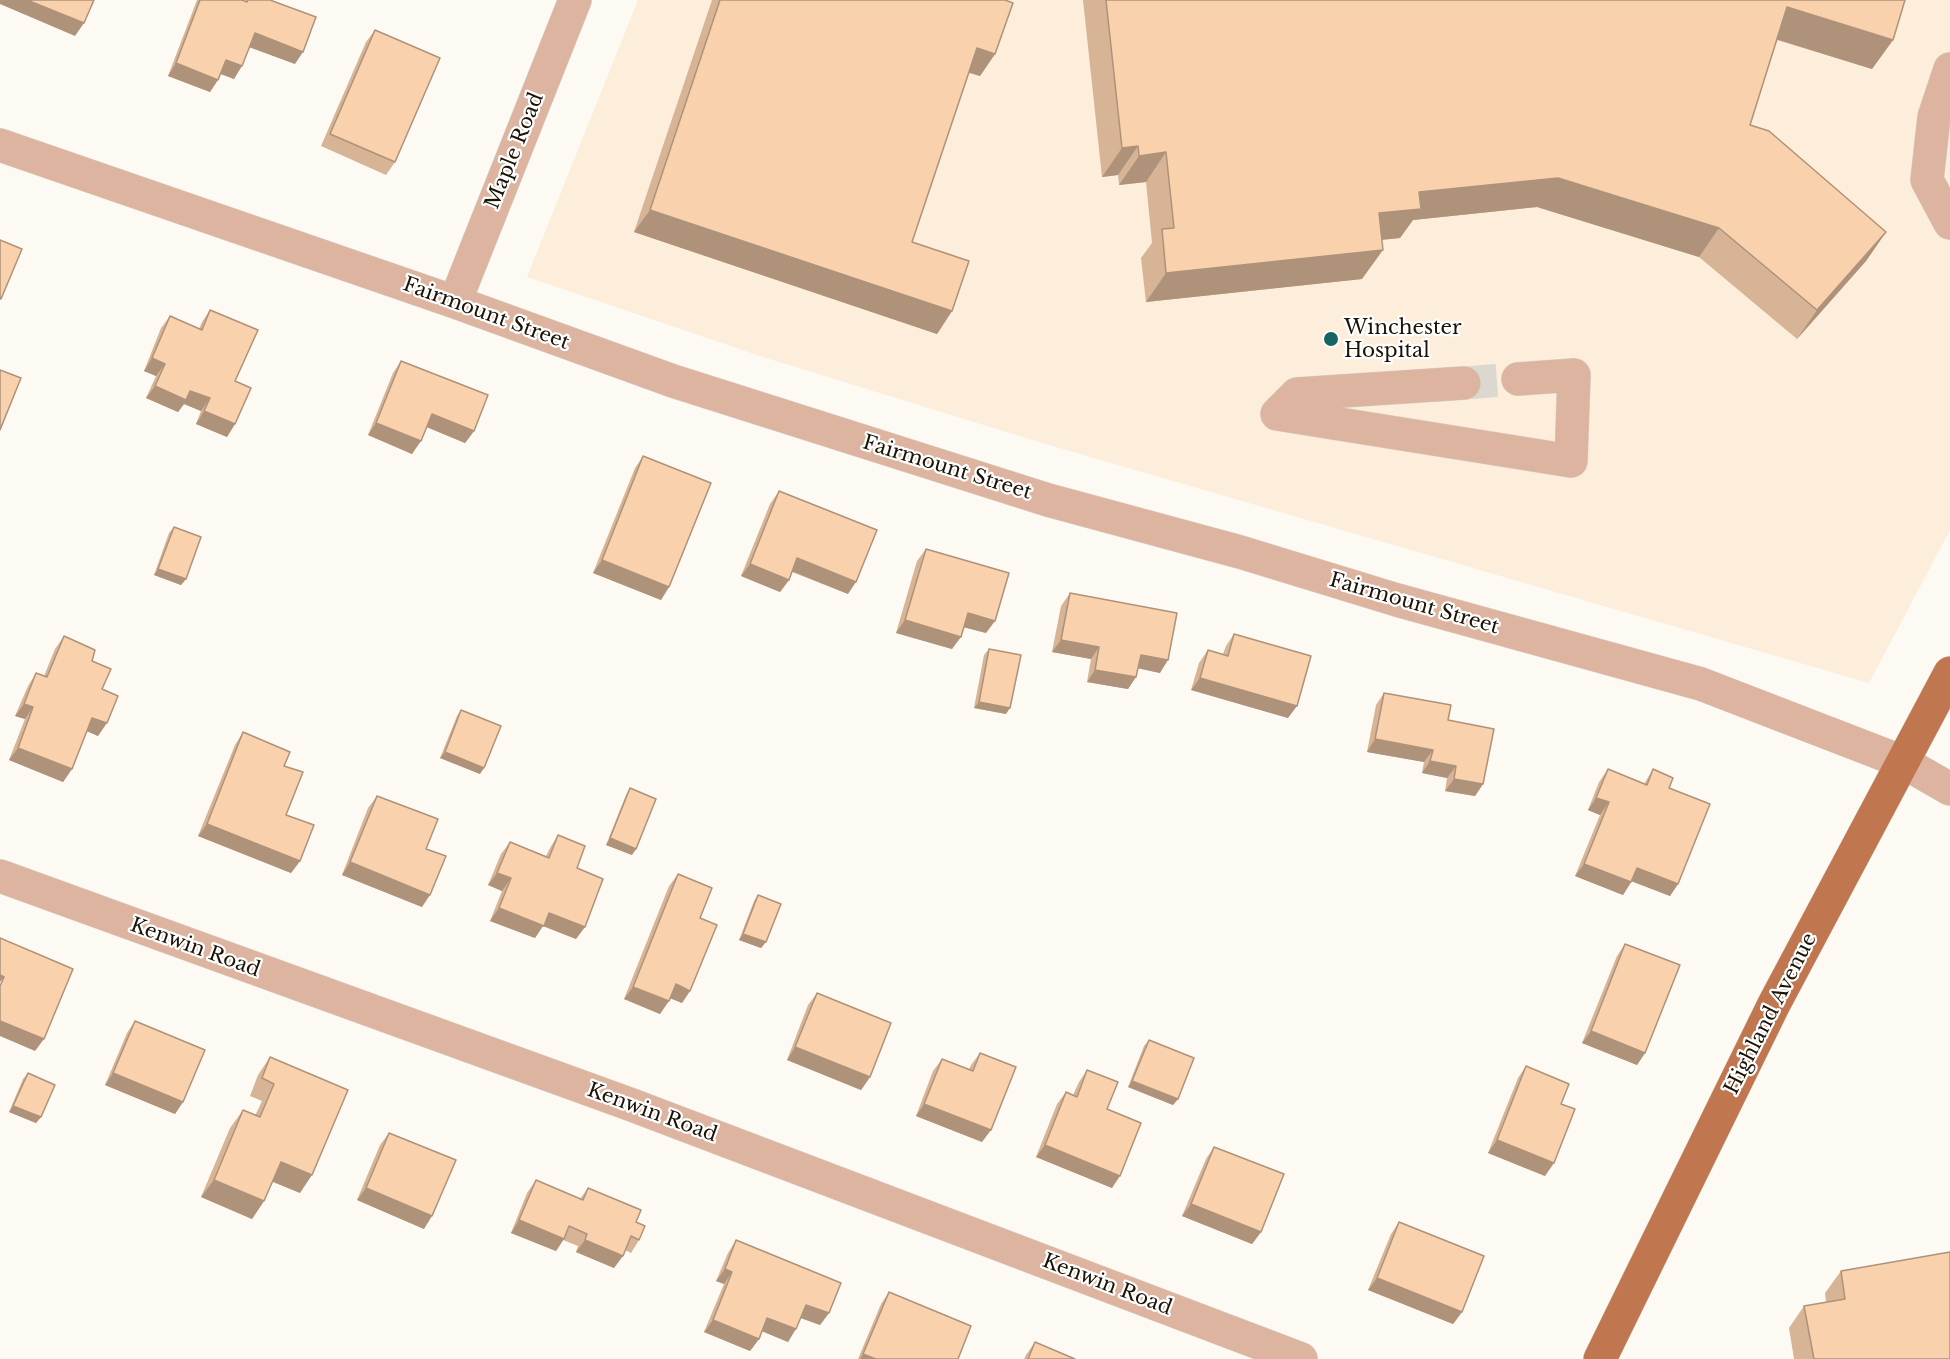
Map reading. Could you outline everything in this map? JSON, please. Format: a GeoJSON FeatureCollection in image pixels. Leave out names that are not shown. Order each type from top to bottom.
{"type":"FeatureCollection","features":[{"type":"Feature","properties":{"kind":"main road","name":"Highland Avenue"},"geometry":{"type":"LineString","coordinates":[[1600,1359],[1774,1004],[1950,674]]}},
{"type":"Feature","properties":{"kind":"street","name":"Maple Road"},"geometry":{"type":"LineString","coordinates":[[456,302],[575,0]]}},
{"type":"Feature","properties":{"kind":"street"},"geometry":{"type":"LineString","coordinates":[[1950,69],[1934,117],[1928,180],[1950,223]]}},
{"type":"Feature","properties":{"kind":"street","name":"Fairmount Street"},"geometry":{"type":"LineString","coordinates":[[0,145],[456,302],[673,381],[1048,500],[1240,552],[1397,600],[1701,684],[1903,762],[1950,789]]}},
{"type":"Feature","properties":{"kind":"street"},"geometry":{"type":"LineString","coordinates":[[1464,383],[1297,394],[1277,414],[1571,460],[1574,375],[1518,379]]}},
{"type":"Feature","properties":{"kind":"street","name":"Kenwin Road"},"geometry":{"type":"LineString","coordinates":[[0,876],[632,1105],[1302,1359]]}},
{"type":"Feature","properties":{"kind":"shaded area","name":"Winchester Hospital"},"geometry":{"type":"Polygon","coordinates":[[[638,0],[1950,0],[1950,530],[1869,683],[1042,443],[766,358],[527,277],[638,0]]]}},
{"type":"Feature","properties":{"kind":"building"},"geometry":{"type":"Polygon","coordinates":[[[27,0],[94,0],[84,23],[27,0]]]}},
{"type":"Feature","properties":{"kind":"building"},"geometry":{"type":"Polygon","coordinates":[[[200,0],[247,2],[248,0],[270,0],[316,17],[303,52],[255,33],[242,66],[226,60],[218,80],[176,63],[200,0]]]}},
{"type":"Feature","properties":{"kind":"building"},"geometry":{"type":"Polygon","coordinates":[[[720,0],[1005,0],[1013,3],[995,54],[977,48],[912,242],[969,261],[952,311],[650,210],[720,0]]]}},
{"type":"Feature","properties":{"kind":"building"},"geometry":{"type":"Polygon","coordinates":[[[1106,0],[1905,0],[1893,40],[1787,7],[1750,125],[1769,131],[1886,232],[1817,310],[1719,228],[1558,178],[1419,192],[1421,209],[1379,213],[1383,250],[1166,273],[1162,229],[1174,228],[1166,152],[1139,156],[1138,146],[1122,148],[1106,0]]]}},
{"type":"Feature","properties":{"kind":"building"},"geometry":{"type":"Polygon","coordinates":[[[375,30],[440,58],[395,162],[330,134],[375,30]]]}},
{"type":"Feature","properties":{"kind":"building"},"geometry":{"type":"Polygon","coordinates":[[[0,240],[22,249],[1,299],[0,299],[0,240]]]}},
{"type":"Feature","properties":{"kind":"building"},"geometry":{"type":"Polygon","coordinates":[[[210,310],[258,330],[235,381],[251,388],[235,424],[204,411],[210,398],[190,391],[186,400],[155,386],[165,364],[152,358],[170,316],[202,330],[210,310]]]}},
{"type":"Feature","properties":{"kind":"building"},"geometry":{"type":"Polygon","coordinates":[[[401,361],[488,395],[474,431],[432,414],[421,441],[376,423],[401,361]]]}},
{"type":"Feature","properties":{"kind":"building"},"geometry":{"type":"Polygon","coordinates":[[[0,370],[21,378],[0,430],[0,370]]]}},
{"type":"Feature","properties":{"kind":"building"},"geometry":{"type":"Polygon","coordinates":[[[643,456],[711,483],[669,587],[602,560],[643,456]]]}},
{"type":"Feature","properties":{"kind":"building"},"geometry":{"type":"Polygon","coordinates":[[[779,491],[877,530],[856,582],[797,558],[789,580],[750,564],[779,491]]]}},
{"type":"Feature","properties":{"kind":"building"},"geometry":{"type":"Polygon","coordinates":[[[174,527],[201,537],[186,579],[158,569],[174,527]]]}},
{"type":"Feature","properties":{"kind":"building"},"geometry":{"type":"Polygon","coordinates":[[[926,549],[1009,573],[995,621],[968,613],[961,637],[905,620],[926,549]]]}},
{"type":"Feature","properties":{"kind":"building"},"geometry":{"type":"Polygon","coordinates":[[[1070,593],[1177,613],[1168,660],[1141,655],[1136,677],[1095,670],[1099,647],[1061,640],[1070,593]]]}},
{"type":"Feature","properties":{"kind":"building"},"geometry":{"type":"Polygon","coordinates":[[[1234,634],[1311,656],[1297,706],[1200,678],[1208,650],[1228,656],[1234,634]]]}},
{"type":"Feature","properties":{"kind":"building"},"geometry":{"type":"Polygon","coordinates":[[[64,636],[95,650],[92,661],[111,669],[102,689],[118,696],[107,723],[92,718],[72,769],[18,748],[33,707],[24,704],[36,673],[47,677],[64,636]]]}},
{"type":"Feature","properties":{"kind":"building"},"geometry":{"type":"Polygon","coordinates":[[[989,649],[1021,655],[1010,708],[979,702],[989,649]]]}},
{"type":"Feature","properties":{"kind":"building"},"geometry":{"type":"Polygon","coordinates":[[[1384,693],[1451,705],[1448,720],[1494,729],[1483,784],[1454,779],[1456,766],[1430,761],[1433,750],[1375,739],[1384,693]]]}},
{"type":"Feature","properties":{"kind":"building"},"geometry":{"type":"Polygon","coordinates":[[[461,710],[501,726],[484,768],[445,752],[461,710]]]}},
{"type":"Feature","properties":{"kind":"building"},"geometry":{"type":"Polygon","coordinates":[[[243,732],[290,752],[284,766],[303,772],[286,815],[314,825],[300,861],[207,824],[243,732]]]}},
{"type":"Feature","properties":{"kind":"building"},"geometry":{"type":"Polygon","coordinates":[[[1608,769],[1647,785],[1653,769],[1673,778],[1669,788],[1710,804],[1678,884],[1637,868],[1631,882],[1584,864],[1609,802],[1596,798],[1608,769]]]}},
{"type":"Feature","properties":{"kind":"building"},"geometry":{"type":"Polygon","coordinates":[[[630,788],[656,799],[636,849],[610,838],[630,788]]]}},
{"type":"Feature","properties":{"kind":"building"},"geometry":{"type":"Polygon","coordinates":[[[377,796],[438,819],[426,849],[446,856],[430,895],[350,862],[377,796]]]}},
{"type":"Feature","properties":{"kind":"building"},"geometry":{"type":"Polygon","coordinates":[[[558,835],[585,846],[577,868],[603,879],[585,927],[549,913],[544,926],[499,908],[511,878],[497,873],[510,842],[549,858],[558,835]]]}},
{"type":"Feature","properties":{"kind":"building"},"geometry":{"type":"Polygon","coordinates":[[[678,874],[712,888],[700,918],[717,925],[690,991],[676,984],[669,1001],[633,987],[678,874]]]}},
{"type":"Feature","properties":{"kind":"building"},"geometry":{"type":"Polygon","coordinates":[[[758,895],[781,904],[766,942],[743,934],[758,895]]]}},
{"type":"Feature","properties":{"kind":"building"},"geometry":{"type":"Polygon","coordinates":[[[0,938],[73,969],[44,1039],[0,1021],[0,986],[4,977],[0,975],[0,938]]]}},
{"type":"Feature","properties":{"kind":"building"},"geometry":{"type":"Polygon","coordinates":[[[1625,944],[1680,965],[1645,1053],[1591,1031],[1625,944]]]}},
{"type":"Feature","properties":{"kind":"building"},"geometry":{"type":"Polygon","coordinates":[[[817,993],[891,1023],[870,1077],[795,1047],[817,993]]]}},
{"type":"Feature","properties":{"kind":"building"},"geometry":{"type":"Polygon","coordinates":[[[135,1021],[205,1050],[183,1102],[113,1073],[135,1021]]]}},
{"type":"Feature","properties":{"kind":"building"},"geometry":{"type":"Polygon","coordinates":[[[1149,1040],[1194,1058],[1178,1099],[1132,1081],[1149,1040]]]}},
{"type":"Feature","properties":{"kind":"building"},"geometry":{"type":"Polygon","coordinates":[[[980,1053],[1016,1067],[991,1130],[924,1104],[942,1059],[973,1071],[980,1053]]]}},
{"type":"Feature","properties":{"kind":"building"},"geometry":{"type":"Polygon","coordinates":[[[270,1057],[348,1090],[312,1175],[281,1162],[264,1201],[214,1180],[243,1110],[260,1117],[274,1084],[262,1078],[270,1057]]]}},
{"type":"Feature","properties":{"kind":"building"},"geometry":{"type":"Polygon","coordinates":[[[1526,1066],[1569,1084],[1561,1104],[1575,1109],[1554,1163],[1497,1140],[1526,1066]]]}},
{"type":"Feature","properties":{"kind":"building"},"geometry":{"type":"Polygon","coordinates":[[[1087,1070],[1118,1082],[1107,1109],[1141,1123],[1120,1176],[1045,1145],[1066,1092],[1077,1097],[1087,1070]]]}},
{"type":"Feature","properties":{"kind":"building"},"geometry":{"type":"Polygon","coordinates":[[[28,1073],[55,1085],[41,1117],[13,1106],[28,1073]]]}},
{"type":"Feature","properties":{"kind":"building"},"geometry":{"type":"Polygon","coordinates":[[[389,1133],[456,1160],[432,1216],[366,1188],[389,1133]]]}},
{"type":"Feature","properties":{"kind":"building"},"geometry":{"type":"Polygon","coordinates":[[[1214,1147],[1284,1174],[1261,1232],[1191,1204],[1214,1147]]]}},
{"type":"Feature","properties":{"kind":"building"},"geometry":{"type":"Polygon","coordinates":[[[536,1180],[583,1200],[588,1188],[641,1210],[636,1222],[645,1226],[639,1240],[631,1236],[623,1256],[585,1240],[587,1234],[569,1226],[564,1239],[519,1220],[536,1180]]]}},
{"type":"Feature","properties":{"kind":"building"},"geometry":{"type":"Polygon","coordinates":[[[1399,1222],[1484,1256],[1462,1312],[1377,1278],[1399,1222]]]}},
{"type":"Feature","properties":{"kind":"building"},"geometry":{"type":"Polygon","coordinates":[[[736,1240],[841,1283],[829,1313],[806,1305],[796,1329],[767,1318],[759,1339],[713,1320],[732,1272],[725,1269],[736,1240]]]}},
{"type":"Feature","properties":{"kind":"building"},"geometry":{"type":"Polygon","coordinates":[[[1950,1252],[1950,1359],[1814,1359],[1804,1306],[1845,1299],[1841,1271],[1950,1252]]]}},
{"type":"Feature","properties":{"kind":"building"},"geometry":{"type":"Polygon","coordinates":[[[889,1292],[971,1326],[958,1359],[876,1359],[863,1354],[889,1292]]]}},
{"type":"Feature","properties":{"kind":"building"},"geometry":{"type":"Polygon","coordinates":[[[1035,1342],[1075,1359],[1028,1359],[1035,1342]]]}},
{"type":"Feature","properties":{"kind":"tunnel"},"geometry":{"type":"LineString","coordinates":[[1464,383],[1518,379]]}},
{"type":"Feature","properties":{"kind":"place","name":"Winchester Hospital"},"geometry":{"type":"Point","coordinates":[1331,339]}}]}
